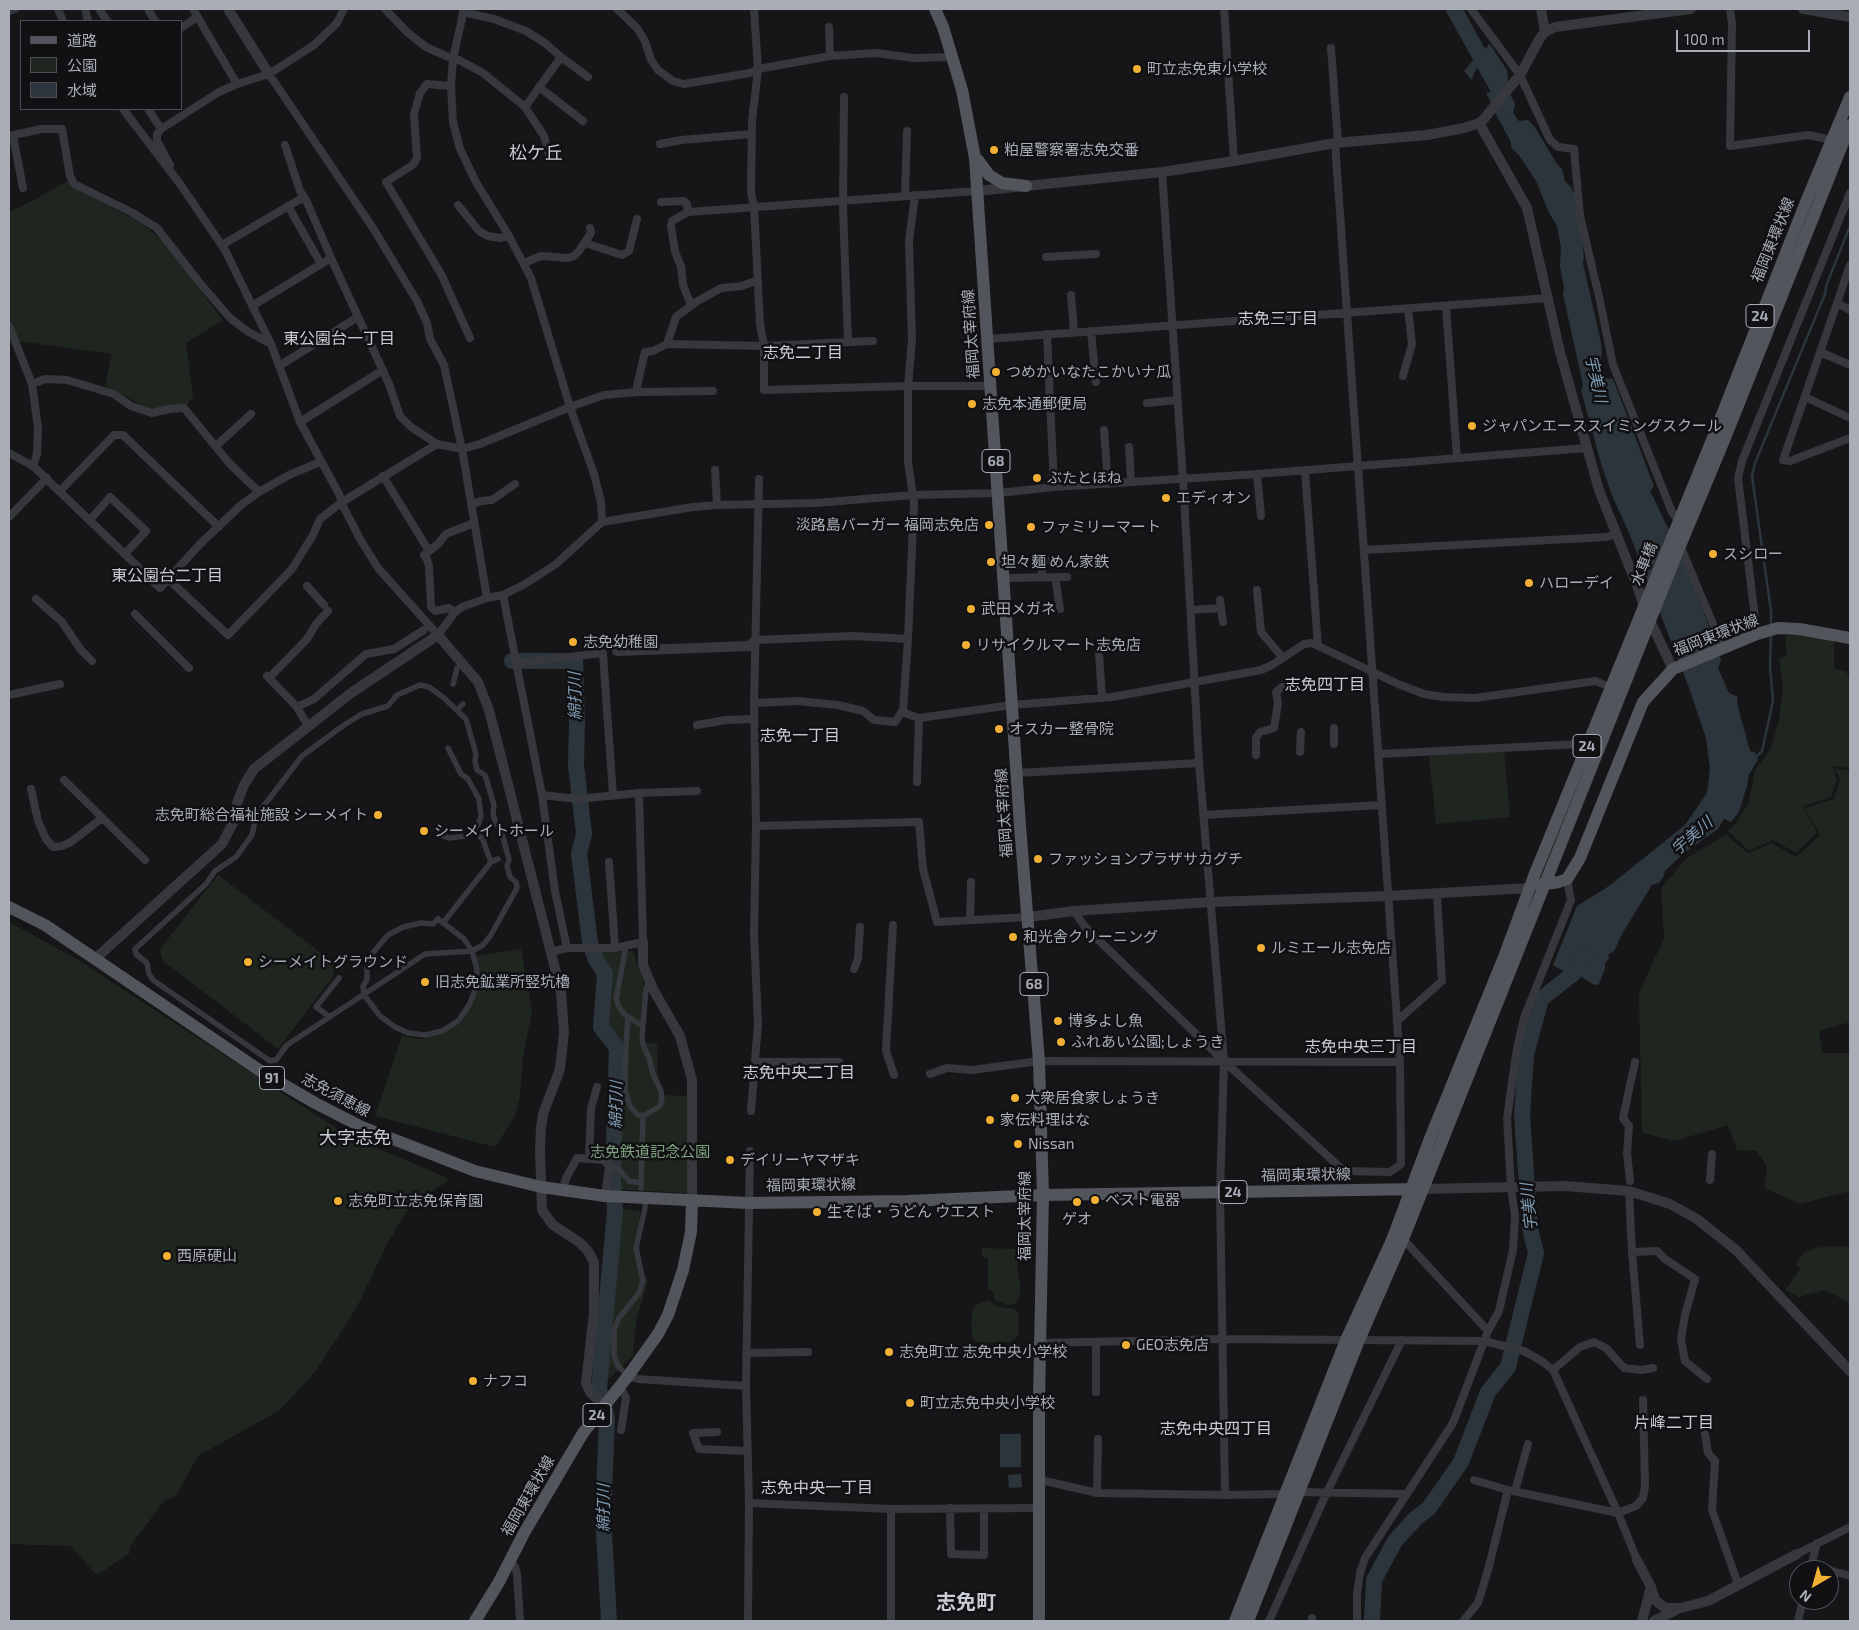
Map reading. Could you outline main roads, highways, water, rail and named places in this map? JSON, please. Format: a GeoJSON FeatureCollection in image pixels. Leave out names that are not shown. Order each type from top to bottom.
{"type":"FeatureCollection","features":[{"type":"Feature","properties":{"kind":"main road","name":"福岡太宰府線"},"geometry":{"type":"LineString","coordinates":[[935,9],[943,27],[962,90],[975,158],[1012,706],[1039,1060],[1043,1194],[1040,1342],[1039,1621]]}},
{"type":"Feature","properties":{"kind":"main road","name":"福岡東環状線"},"geometry":{"type":"LineString","coordinates":[[1676,544],[1678,520],[1850,97]]}},
{"type":"Feature","properties":{"kind":"main road","name":"福岡東環状線"},"geometry":{"type":"LineString","coordinates":[[1676,544],[1725,438],[1850,125]]}},
{"type":"Feature","properties":{"kind":"main road"},"geometry":{"type":"LineString","coordinates":[[975,158],[989,176],[1002,183],[1026,186]]}},
{"type":"Feature","properties":{"kind":"main road","name":"水車橋"},"geometry":{"type":"LineString","coordinates":[[1648,613],[1676,544]]}},
{"type":"Feature","properties":{"kind":"main road","name":"水車橋"},"geometry":{"type":"LineString","coordinates":[[1648,613],[1676,544]]}},
{"type":"Feature","properties":{"kind":"main road","name":"24"},"geometry":{"type":"LineString","coordinates":[[1248,1621],[1298,1492],[1352,1340],[1403,1240],[1417,1189],[1530,888],[1611,688],[1648,613]]}},
{"type":"Feature","properties":{"kind":"main road","name":"24"},"geometry":{"type":"LineString","coordinates":[[1235,1621],[1284,1494],[1352,1340],[1392,1240],[1417,1189],[1545,883],[1648,613]]}},
{"type":"Feature","properties":{"kind":"main road","name":"福岡東環状線"},"geometry":{"type":"LineString","coordinates":[[1545,883],[1559,882],[1567,879],[1580,858],[1643,702],[1676,667],[1778,628],[1799,629],[1850,638]]}},
{"type":"Feature","properties":{"kind":"main road"},"geometry":{"type":"LineString","coordinates":[[1530,888],[1545,883]]}},
{"type":"Feature","properties":{"kind":"main road","name":"志免須恵線"},"geometry":{"type":"LineString","coordinates":[[9,907],[45,926],[262,1072],[354,1123],[475,1171],[541,1187],[605,1196],[642,1190],[692,1201]]}},
{"type":"Feature","properties":{"kind":"main road","name":"福岡東環状線"},"geometry":{"type":"LineString","coordinates":[[476,1621],[510,1562],[524,1533],[583,1433],[658,1334],[674,1300],[683,1270],[691,1232],[692,1201],[749,1203],[908,1201],[1043,1194],[1417,1189]]}},
{"type":"Feature","properties":{"kind":"water"},"geometry":{"type":"Polygon","coordinates":[[[1489,43],[1507,70],[1510,102],[1515,116],[1519,121],[1528,120],[1534,126],[1562,169],[1565,181],[1571,187],[1575,196],[1584,256],[1583,263],[1602,347],[1600,374],[1603,378],[1613,379],[1654,486],[1650,491],[1686,565],[1721,660],[1718,668],[1729,693],[1738,697],[1737,703],[1750,751],[1755,752],[1758,760],[1749,774],[1739,812],[1731,822],[1724,819],[1718,829],[1684,853],[1665,871],[1659,883],[1652,885],[1622,934],[1614,951],[1608,955],[1609,959],[1605,963],[1599,984],[1594,985],[1580,976],[1566,973],[1553,965],[1577,906],[1609,886],[1685,825],[1707,793],[1710,768],[1706,738],[1688,685],[1602,467],[1581,390],[1583,385],[1563,294],[1564,288],[1560,266],[1561,248],[1557,226],[1549,213],[1536,181],[1521,158],[1511,147],[1511,142],[1486,93],[1496,91],[1497,85],[1488,67],[1479,65],[1472,80],[1464,71],[1484,47],[1487,48],[1489,43]]]}},
{"type":"Feature","properties":{"kind":"water"},"geometry":{"type":"Polygon","coordinates":[[[1000,1434],[1021,1434],[1021,1467],[1000,1467],[1000,1434]]]}},
{"type":"Feature","properties":{"kind":"water"},"geometry":{"type":"Polygon","coordinates":[[[1021,1474],[1022,1487],[1009,1488],[1008,1475],[1021,1474]]]}},
{"type":"Feature","properties":{"kind":"waterway","name":"宇美川"},"geometry":{"type":"LineString","coordinates":[[1454,9],[1507,105]]}},
{"type":"Feature","properties":{"kind":"waterway"},"geometry":{"type":"LineString","coordinates":[[1771,626],[1771,611],[1752,476],[1755,463],[1825,294],[1826,286],[1850,226]]}},
{"type":"Feature","properties":{"kind":"waterway"},"geometry":{"type":"LineString","coordinates":[[1754,759],[1762,751],[1773,701],[1770,667],[1771,634]]}},
{"type":"Feature","properties":{"kind":"waterway","name":"綿打川"},"geometry":{"type":"LineString","coordinates":[[512,661],[575,661],[576,765],[584,834],[579,853],[590,943],[596,960],[605,973],[601,1027],[617,1048],[613,1177],[615,1210],[599,1389],[607,1418],[603,1516],[609,1621]]}},
{"type":"Feature","properties":{"kind":"waterway","name":"宇美川"},"geometry":{"type":"LineString","coordinates":[[1372,1621],[1374,1580],[1395,1541],[1416,1518],[1429,1508],[1461,1462],[1488,1392],[1508,1367],[1536,1253],[1530,1229],[1522,1115],[1526,1055],[1541,999],[1574,973],[1585,956]]}},
{"type":"Feature","properties":{"kind":"place","name":"町立志免東小学校"},"geometry":{"type":"Point","coordinates":[1137,69]}},
{"type":"Feature","properties":{"kind":"place","name":"粕屋警察署志免交番"},"geometry":{"type":"Point","coordinates":[994,150]}},
{"type":"Feature","properties":{"kind":"place","name":"つめかいなたこかいナ瓜"},"geometry":{"type":"Point","coordinates":[996,372]}},
{"type":"Feature","properties":{"kind":"place","name":"志免本通郵便局"},"geometry":{"type":"Point","coordinates":[972,404]}},
{"type":"Feature","properties":{"kind":"place","name":"ジャパンエーススイミングスクール"},"geometry":{"type":"Point","coordinates":[1472,426]}},
{"type":"Feature","properties":{"kind":"place","name":"ぶたとほね"},"geometry":{"type":"Point","coordinates":[1037,478]}},
{"type":"Feature","properties":{"kind":"place","name":"エディオン"},"geometry":{"type":"Point","coordinates":[1166,498]}},
{"type":"Feature","properties":{"kind":"place","name":"淡路島バーガー 福岡志免店"},"geometry":{"type":"Point","coordinates":[989,525]}},
{"type":"Feature","properties":{"kind":"place","name":"ファミリーマート"},"geometry":{"type":"Point","coordinates":[1031,527]}},
{"type":"Feature","properties":{"kind":"place","name":"スシロー"},"geometry":{"type":"Point","coordinates":[1713,554]}},
{"type":"Feature","properties":{"kind":"place","name":"坦々麺 めん家鉄"},"geometry":{"type":"Point","coordinates":[991,562]}},
{"type":"Feature","properties":{"kind":"place","name":"ハローデイ"},"geometry":{"type":"Point","coordinates":[1529,583]}},
{"type":"Feature","properties":{"kind":"place","name":"武田メガネ"},"geometry":{"type":"Point","coordinates":[971,609]}},
{"type":"Feature","properties":{"kind":"place","name":"志免幼稚園"},"geometry":{"type":"Point","coordinates":[573,642]}},
{"type":"Feature","properties":{"kind":"place","name":"リサイクルマート志免店"},"geometry":{"type":"Point","coordinates":[966,645]}},
{"type":"Feature","properties":{"kind":"place","name":"オスカー整骨院"},"geometry":{"type":"Point","coordinates":[999,729]}},
{"type":"Feature","properties":{"kind":"place","name":"志免町総合福祉施設 シーメイト"},"geometry":{"type":"Point","coordinates":[378,815]}},
{"type":"Feature","properties":{"kind":"place","name":"シーメイトホール"},"geometry":{"type":"Point","coordinates":[424,831]}},
{"type":"Feature","properties":{"kind":"place","name":"ファッションプラザサカグチ"},"geometry":{"type":"Point","coordinates":[1038,859]}},
{"type":"Feature","properties":{"kind":"place","name":"和光舎クリーニング"},"geometry":{"type":"Point","coordinates":[1013,937]}},
{"type":"Feature","properties":{"kind":"place","name":"ルミエール志免店"},"geometry":{"type":"Point","coordinates":[1261,948]}},
{"type":"Feature","properties":{"kind":"place","name":"シーメイトグラウンド"},"geometry":{"type":"Point","coordinates":[248,962]}},
{"type":"Feature","properties":{"kind":"place","name":"旧志免鉱業所竪坑櫓"},"geometry":{"type":"Point","coordinates":[425,982]}},
{"type":"Feature","properties":{"kind":"place","name":"博多よし魚"},"geometry":{"type":"Point","coordinates":[1058,1021]}},
{"type":"Feature","properties":{"kind":"place","name":"ふれあい公園;しょうき"},"geometry":{"type":"Point","coordinates":[1061,1042]}},
{"type":"Feature","properties":{"kind":"place","name":"大衆居食家しょうき"},"geometry":{"type":"Point","coordinates":[1015,1098]}},
{"type":"Feature","properties":{"kind":"place","name":"家伝料理はな"},"geometry":{"type":"Point","coordinates":[990,1120]}},
{"type":"Feature","properties":{"kind":"place","name":"Nissan"},"geometry":{"type":"Point","coordinates":[1018,1144]}},
{"type":"Feature","properties":{"kind":"place","name":"デイリーヤマザキ"},"geometry":{"type":"Point","coordinates":[730,1160]}},
{"type":"Feature","properties":{"kind":"place","name":"ベスト電器"},"geometry":{"type":"Point","coordinates":[1095,1200]}},
{"type":"Feature","properties":{"kind":"place","name":"志免町立志免保育園"},"geometry":{"type":"Point","coordinates":[338,1201]}},
{"type":"Feature","properties":{"kind":"place","name":"ゲオ"},"geometry":{"type":"Point","coordinates":[1077,1202]}},
{"type":"Feature","properties":{"kind":"place","name":"生そば・うどん ウエスト"},"geometry":{"type":"Point","coordinates":[817,1212]}},
{"type":"Feature","properties":{"kind":"place","name":"西原硬山"},"geometry":{"type":"Point","coordinates":[167,1256]}},
{"type":"Feature","properties":{"kind":"place","name":"GEO志免店"},"geometry":{"type":"Point","coordinates":[1126,1345]}},
{"type":"Feature","properties":{"kind":"place","name":"志免町立 志免中央小学校"},"geometry":{"type":"Point","coordinates":[889,1352]}},
{"type":"Feature","properties":{"kind":"place","name":"ナフコ"},"geometry":{"type":"Point","coordinates":[473,1381]}},
{"type":"Feature","properties":{"kind":"place","name":"町立志免中央小学校"},"geometry":{"type":"Point","coordinates":[910,1403]}},
{"type":"Feature","properties":{"kind":"district","name":"松ケ丘"},"geometry":{"type":"Point","coordinates":[536,153]}},
{"type":"Feature","properties":{"kind":"district","name":"志免三丁目"},"geometry":{"type":"Point","coordinates":[1278,319]}},
{"type":"Feature","properties":{"kind":"district","name":"東公園台一丁目"},"geometry":{"type":"Point","coordinates":[339,339]}},
{"type":"Feature","properties":{"kind":"district","name":"志免二丁目"},"geometry":{"type":"Point","coordinates":[803,353]}},
{"type":"Feature","properties":{"kind":"district","name":"東公園台二丁目"},"geometry":{"type":"Point","coordinates":[167,576]}},
{"type":"Feature","properties":{"kind":"district","name":"志免四丁目"},"geometry":{"type":"Point","coordinates":[1325,685]}},
{"type":"Feature","properties":{"kind":"district","name":"志免一丁目"},"geometry":{"type":"Point","coordinates":[800,736]}},
{"type":"Feature","properties":{"kind":"district","name":"志免中央三丁目"},"geometry":{"type":"Point","coordinates":[1361,1047]}},
{"type":"Feature","properties":{"kind":"district","name":"志免中央二丁目"},"geometry":{"type":"Point","coordinates":[799,1073]}},
{"type":"Feature","properties":{"kind":"district","name":"大字志免"},"geometry":{"type":"Point","coordinates":[355,1138]}},
{"type":"Feature","properties":{"kind":"district","name":"片峰二丁目"},"geometry":{"type":"Point","coordinates":[1674,1423]}},
{"type":"Feature","properties":{"kind":"district","name":"志免中央四丁目"},"geometry":{"type":"Point","coordinates":[1216,1429]}},
{"type":"Feature","properties":{"kind":"district","name":"志免中央一丁目"},"geometry":{"type":"Point","coordinates":[817,1488]}},
{"type":"Feature","properties":{"kind":"district","name":"志免町"},"geometry":{"type":"Point","coordinates":[966,1602]}},
{"type":"Feature","properties":{"kind":"park label","name":"志免鉄道記念公園"},"geometry":{"type":"Point","coordinates":[650,1152]}}]}
